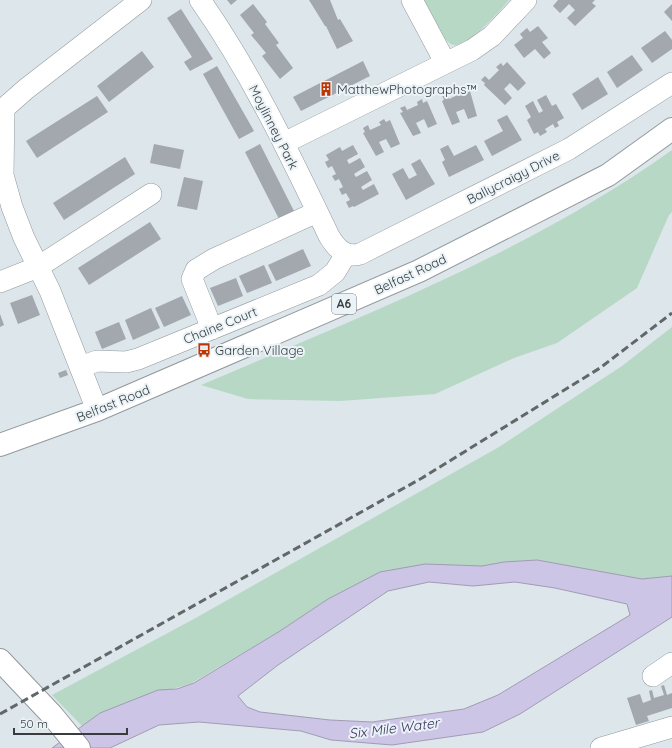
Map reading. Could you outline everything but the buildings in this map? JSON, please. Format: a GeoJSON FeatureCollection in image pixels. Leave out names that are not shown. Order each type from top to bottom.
{"type":"FeatureCollection","features":[{"type":"Feature","properties":{"kind":"main road","name":"Belfast Road"},"geometry":{"type":"LineString","coordinates":[[0,445],[97,410],[419,271],[608,175],[672,129]]}},
{"type":"Feature","properties":{"kind":"main road"},"geometry":{"type":"LineString","coordinates":[[0,660],[52,715],[79,748]]}},
{"type":"Feature","properties":{"kind":"street"},"geometry":{"type":"LineString","coordinates":[[97,410],[16,217],[2,174],[2,110],[26,89],[141,0]]}},
{"type":"Feature","properties":{"kind":"street","name":"Moylinney Park"},"geometry":{"type":"LineString","coordinates":[[200,0],[235,53],[284,143],[332,241],[346,254]]}},
{"type":"Feature","properties":{"kind":"street"},"geometry":{"type":"LineString","coordinates":[[412,0],[445,62]]}},
{"type":"Feature","properties":{"kind":"street"},"geometry":{"type":"LineString","coordinates":[[284,143],[482,43],[502,26],[526,0]]}},
{"type":"Feature","properties":{"kind":"street","name":"Ballycraigy Drive"},"geometry":{"type":"LineString","coordinates":[[346,254],[360,254],[569,149],[672,83]]}},
{"type":"Feature","properties":{"kind":"street"},"geometry":{"type":"LineString","coordinates":[[0,282],[38,267],[152,194]]}},
{"type":"Feature","properties":{"kind":"street"},"geometry":{"type":"LineString","coordinates":[[212,328],[192,278],[196,270],[214,258],[317,212]]}},
{"type":"Feature","properties":{"kind":"street","name":"Chaine Court"},"geometry":{"type":"LineString","coordinates":[[80,367],[97,362],[131,361],[319,285],[335,272],[346,254]]}},
{"type":"Feature","properties":{"kind":"street"},"geometry":{"type":"LineString","coordinates":[[653,676],[672,663]]}},
{"type":"Feature","properties":{"kind":"street"},"geometry":{"type":"LineString","coordinates":[[601,748],[672,727]]}},
{"type":"Feature","properties":{"kind":"green space"},"geometry":{"type":"Polygon","coordinates":[[[421,0],[509,0],[492,19],[470,39],[455,45],[446,40],[421,0]]]}},
{"type":"Feature","properties":{"kind":"green space"},"geometry":{"type":"Polygon","coordinates":[[[672,150],[672,212],[669,215],[637,288],[557,343],[514,358],[435,394],[340,401],[248,399],[201,385],[383,307],[503,251],[561,220],[617,187],[672,150]]]}},
{"type":"Feature","properties":{"kind":"green space"},"geometry":{"type":"Polygon","coordinates":[[[672,327],[672,576],[642,579],[537,560],[482,566],[443,565],[380,572],[328,599],[280,631],[190,684],[136,699],[100,713],[82,726],[52,695],[192,620],[499,447],[622,366],[672,327]]]}},
{"type":"Feature","properties":{"kind":"water","name":"Six Mile Water"},"geometry":{"type":"Polygon","coordinates":[[[537,560],[642,579],[672,576],[672,617],[520,714],[483,732],[392,745],[331,740],[301,731],[199,722],[159,725],[110,748],[52,748],[100,713],[158,690],[177,689],[194,683],[280,631],[328,599],[380,572],[425,564],[482,566],[504,562],[537,560]],[[429,582],[388,591],[278,665],[238,696],[247,707],[260,712],[330,720],[372,722],[464,709],[498,695],[630,615],[627,604],[555,588],[515,582],[473,586],[429,582]]]}},
{"type":"Feature","properties":{"kind":"railway"},"geometry":{"type":"LineString","coordinates":[[0,714],[422,478],[600,368],[672,313]]}},
{"type":"Feature","properties":{"kind":"place","name":"MatthewPhotographs™"},"geometry":{"type":"Point","coordinates":[326,89]}},
{"type":"Feature","properties":{"kind":"place","name":"Garden Village"},"geometry":{"type":"Point","coordinates":[204,350]}}]}
